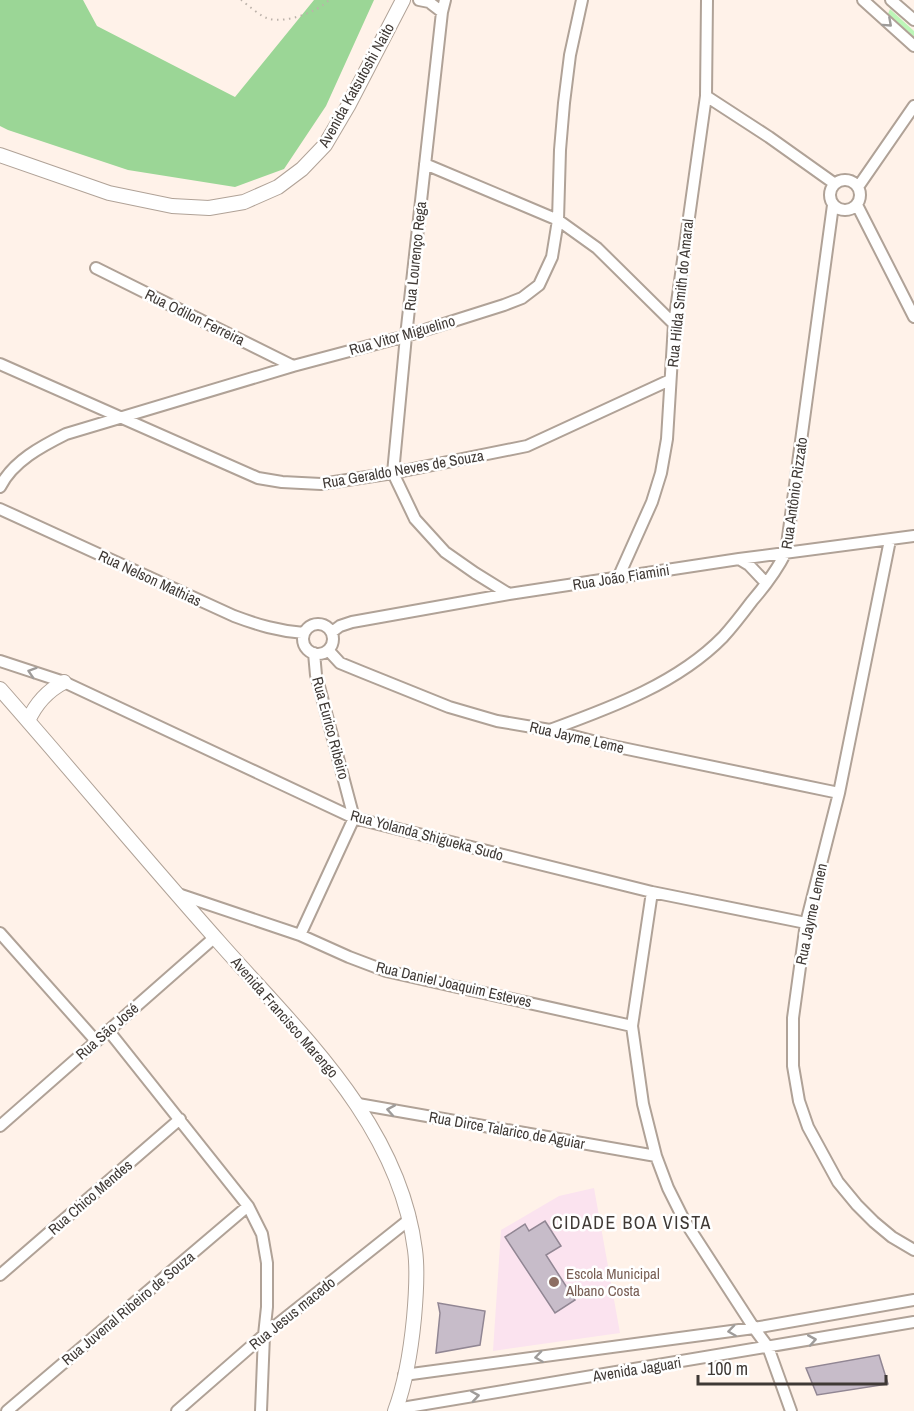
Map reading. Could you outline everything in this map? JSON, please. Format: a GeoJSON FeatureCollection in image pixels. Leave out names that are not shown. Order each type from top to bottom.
{"type":"FeatureCollection","features":[{"type":"Feature","properties":{"kind":"main road","name":"Avenida Katsutoshi Naito"},"geometry":{"type":"LineString","coordinates":[[0,155],[109,194],[140,200],[172,206],[209,208],[244,202],[278,187],[302,169],[325,145],[403,0]]}},
{"type":"Feature","properties":{"kind":"main road"},"geometry":{"type":"LineString","coordinates":[[28,721],[39,701],[64,682]]}},
{"type":"Feature","properties":{"kind":"main road","name":"Avenida Francisco Marengo"},"geometry":{"type":"LineString","coordinates":[[0,689],[214,937],[309,1040],[358,1104],[398,1183],[410,1219],[416,1252],[416,1298],[412,1336],[396,1410]]}},
{"type":"Feature","properties":{"kind":"street"},"geometry":{"type":"LineString","coordinates":[[419,0],[429,2],[442,12]]}},
{"type":"Feature","properties":{"kind":"street","name":"Rua Lourenço Rega"},"geometry":{"type":"LineString","coordinates":[[393,473],[406,336],[445,0]]}},
{"type":"Feature","properties":{"kind":"street","name":"Rua Vitor Miguelino"},"geometry":{"type":"LineString","coordinates":[[0,487],[4,478],[22,460],[66,434],[293,366],[406,336],[504,305],[522,298],[539,285],[552,257],[558,220],[564,103],[570,55],[582,0]]}},
{"type":"Feature","properties":{"kind":"street","name":"Rua Hilda Smith do Amaral"},"geometry":{"type":"LineString","coordinates":[[618,578],[652,502],[662,473],[667,439],[674,324],[706,96],[707,0]]}},
{"type":"Feature","properties":{"kind":"street"},"geometry":{"type":"LineString","coordinates":[[863,0],[914,46]]}},
{"type":"Feature","properties":{"kind":"street"},"geometry":{"type":"LineString","coordinates":[[891,0],[914,20]]}},
{"type":"Feature","properties":{"kind":"street"},"geometry":{"type":"LineString","coordinates":[[706,96],[835,184]]}},
{"type":"Feature","properties":{"kind":"street"},"geometry":{"type":"LineString","coordinates":[[858,188],[914,106]]}},
{"type":"Feature","properties":{"kind":"street"},"geometry":{"type":"LineString","coordinates":[[425,164],[558,220],[597,248],[674,324]]}},
{"type":"Feature","properties":{"kind":"street"},"geometry":{"type":"LineString","coordinates":[[849,181],[856,184],[858,188],[860,198],[853,208],[845,211],[833,205],[830,192],[835,184],[849,181]]}},
{"type":"Feature","properties":{"kind":"street","name":"Rua Antônio Rizzato"},"geometry":{"type":"LineString","coordinates":[[550,730],[649,690],[694,661],[722,637],[781,562],[786,552],[833,205]]}},
{"type":"Feature","properties":{"kind":"street"},"geometry":{"type":"LineString","coordinates":[[857,205],[914,317]]}},
{"type":"Feature","properties":{"kind":"street","name":"Rua Odilon Ferreira"},"geometry":{"type":"LineString","coordinates":[[96,268],[293,366]]}},
{"type":"Feature","properties":{"kind":"street","name":"Rua Geraldo Neves de Souza"},"geometry":{"type":"LineString","coordinates":[[0,364],[258,478],[321,484],[393,473],[527,446],[670,380]]}},
{"type":"Feature","properties":{"kind":"street"},"geometry":{"type":"LineString","coordinates":[[393,473],[415,519],[445,552],[509,594]]}},
{"type":"Feature","properties":{"kind":"street","name":"Rua Nelson Mathias"},"geometry":{"type":"LineString","coordinates":[[0,509],[234,616],[275,630],[304,633]]}},
{"type":"Feature","properties":{"kind":"street","name":"Rua João Fiamini"},"geometry":{"type":"LineString","coordinates":[[332,632],[352,622],[509,594],[786,552],[914,536]]}},
{"type":"Feature","properties":{"kind":"street","name":"Rua Jayme Lemen"},"geometry":{"type":"LineString","coordinates":[[890,540],[839,793],[806,923],[793,1018],[793,1066],[799,1101],[808,1127],[838,1182],[874,1222],[892,1237],[914,1250]]}},
{"type":"Feature","properties":{"kind":"street"},"geometry":{"type":"LineString","coordinates":[[739,559],[766,583]]}},
{"type":"Feature","properties":{"kind":"street"},"geometry":{"type":"LineString","coordinates":[[315,624],[325,625],[332,632],[333,641],[324,653],[314,653],[303,643],[306,629],[315,624]]}},
{"type":"Feature","properties":{"kind":"street","name":"Rua Jayme Leme"},"geometry":{"type":"LineString","coordinates":[[328,650],[340,663],[449,707],[497,721],[550,730],[608,745],[839,793]]}},
{"type":"Feature","properties":{"kind":"street","name":"Rua Eurico Ribeiro"},"geometry":{"type":"LineString","coordinates":[[314,653],[316,675],[354,818]]}},
{"type":"Feature","properties":{"kind":"street","name":"Rua Yolanda Shigueka Sudo"},"geometry":{"type":"LineString","coordinates":[[0,661],[64,682],[354,818],[652,892],[806,923]]}},
{"type":"Feature","properties":{"kind":"street"},"geometry":{"type":"LineString","coordinates":[[300,935],[354,818]]}},
{"type":"Feature","properties":{"kind":"street"},"geometry":{"type":"LineString","coordinates":[[652,892],[632,1026],[643,1104],[656,1156],[668,1188],[684,1220],[768,1347],[791,1411]]}},
{"type":"Feature","properties":{"kind":"street","name":"Rua Daniel Joaquim Esteves"},"geometry":{"type":"LineString","coordinates":[[177,894],[300,935],[349,957],[386,970],[632,1026]]}},
{"type":"Feature","properties":{"kind":"street"},"geometry":{"type":"LineString","coordinates":[[0,933],[96,1041]]}},
{"type":"Feature","properties":{"kind":"street","name":"Rua São José"},"geometry":{"type":"LineString","coordinates":[[1,1122],[214,937]]}},
{"type":"Feature","properties":{"kind":"street"},"geometry":{"type":"LineString","coordinates":[[108,1030],[249,1206],[262,1234],[267,1263],[267,1307],[261,1411]]}},
{"type":"Feature","properties":{"kind":"street","name":"Rua Dirce Talarico de Aguiar"},"geometry":{"type":"LineString","coordinates":[[358,1104],[656,1156]]}},
{"type":"Feature","properties":{"kind":"street","name":"Rua Chico Mendes"},"geometry":{"type":"LineString","coordinates":[[0,1275],[180,1119]]}},
{"type":"Feature","properties":{"kind":"street","name":"Rua Juvenal Ribeiro de Souza"},"geometry":{"type":"LineString","coordinates":[[8,1411],[249,1206]]}},
{"type":"Feature","properties":{"kind":"street","name":"Rua Jesus macedo"},"geometry":{"type":"LineString","coordinates":[[177,1411],[264,1335],[410,1219]]}},
{"type":"Feature","properties":{"kind":"street","name":"Avenida Jaguari"},"geometry":{"type":"LineString","coordinates":[[404,1375],[754,1328],[914,1300]]}},
{"type":"Feature","properties":{"kind":"street","name":"Avenida Jaguari"},"geometry":{"type":"LineString","coordinates":[[396,1410],[914,1322]]}},
{"type":"Feature","properties":{"kind":"path"},"geometry":{"type":"LineString","coordinates":[[241,0],[268,19],[292,19],[324,5],[329,0]]}},
{"type":"Feature","properties":{"kind":"shaded area","name":"Escola Municipal Albano Costa"},"geometry":{"type":"Polygon","coordinates":[[[594,1188],[620,1333],[493,1351],[501,1230],[559,1196],[594,1188]]]}},
{"type":"Feature","properties":{"kind":"green space"},"geometry":{"type":"Polygon","coordinates":[[[0,0],[83,0],[97,26],[235,97],[314,0],[374,0],[326,106],[284,169],[235,187],[128,170],[0,126],[0,0]]]}},
{"type":"Feature","properties":{"kind":"green space"},"geometry":{"type":"Polygon","coordinates":[[[890,9],[914,31],[914,37],[888,14],[890,9]]]}},
{"type":"Feature","properties":{"kind":"building"},"geometry":{"type":"Polygon","coordinates":[[[545,1221],[561,1246],[546,1255],[575,1300],[555,1313],[505,1237],[525,1224],[529,1231],[545,1221]]]}},
{"type":"Feature","properties":{"kind":"building"},"geometry":{"type":"Polygon","coordinates":[[[438,1303],[485,1311],[480,1345],[436,1353],[440,1313],[438,1303]]]}},
{"type":"Feature","properties":{"kind":"building"},"geometry":{"type":"Polygon","coordinates":[[[879,1355],[888,1384],[817,1395],[806,1368],[879,1355]]]}},
{"type":"Feature","properties":{"kind":"place","name":"Escola Municipal Albano Costa"},"geometry":{"type":"Point","coordinates":[554,1282]}},
{"type":"Feature","properties":{"kind":"district","name":"CIDADE BOA VISTA"},"geometry":{"type":"Point","coordinates":[632,1222]}}]}
